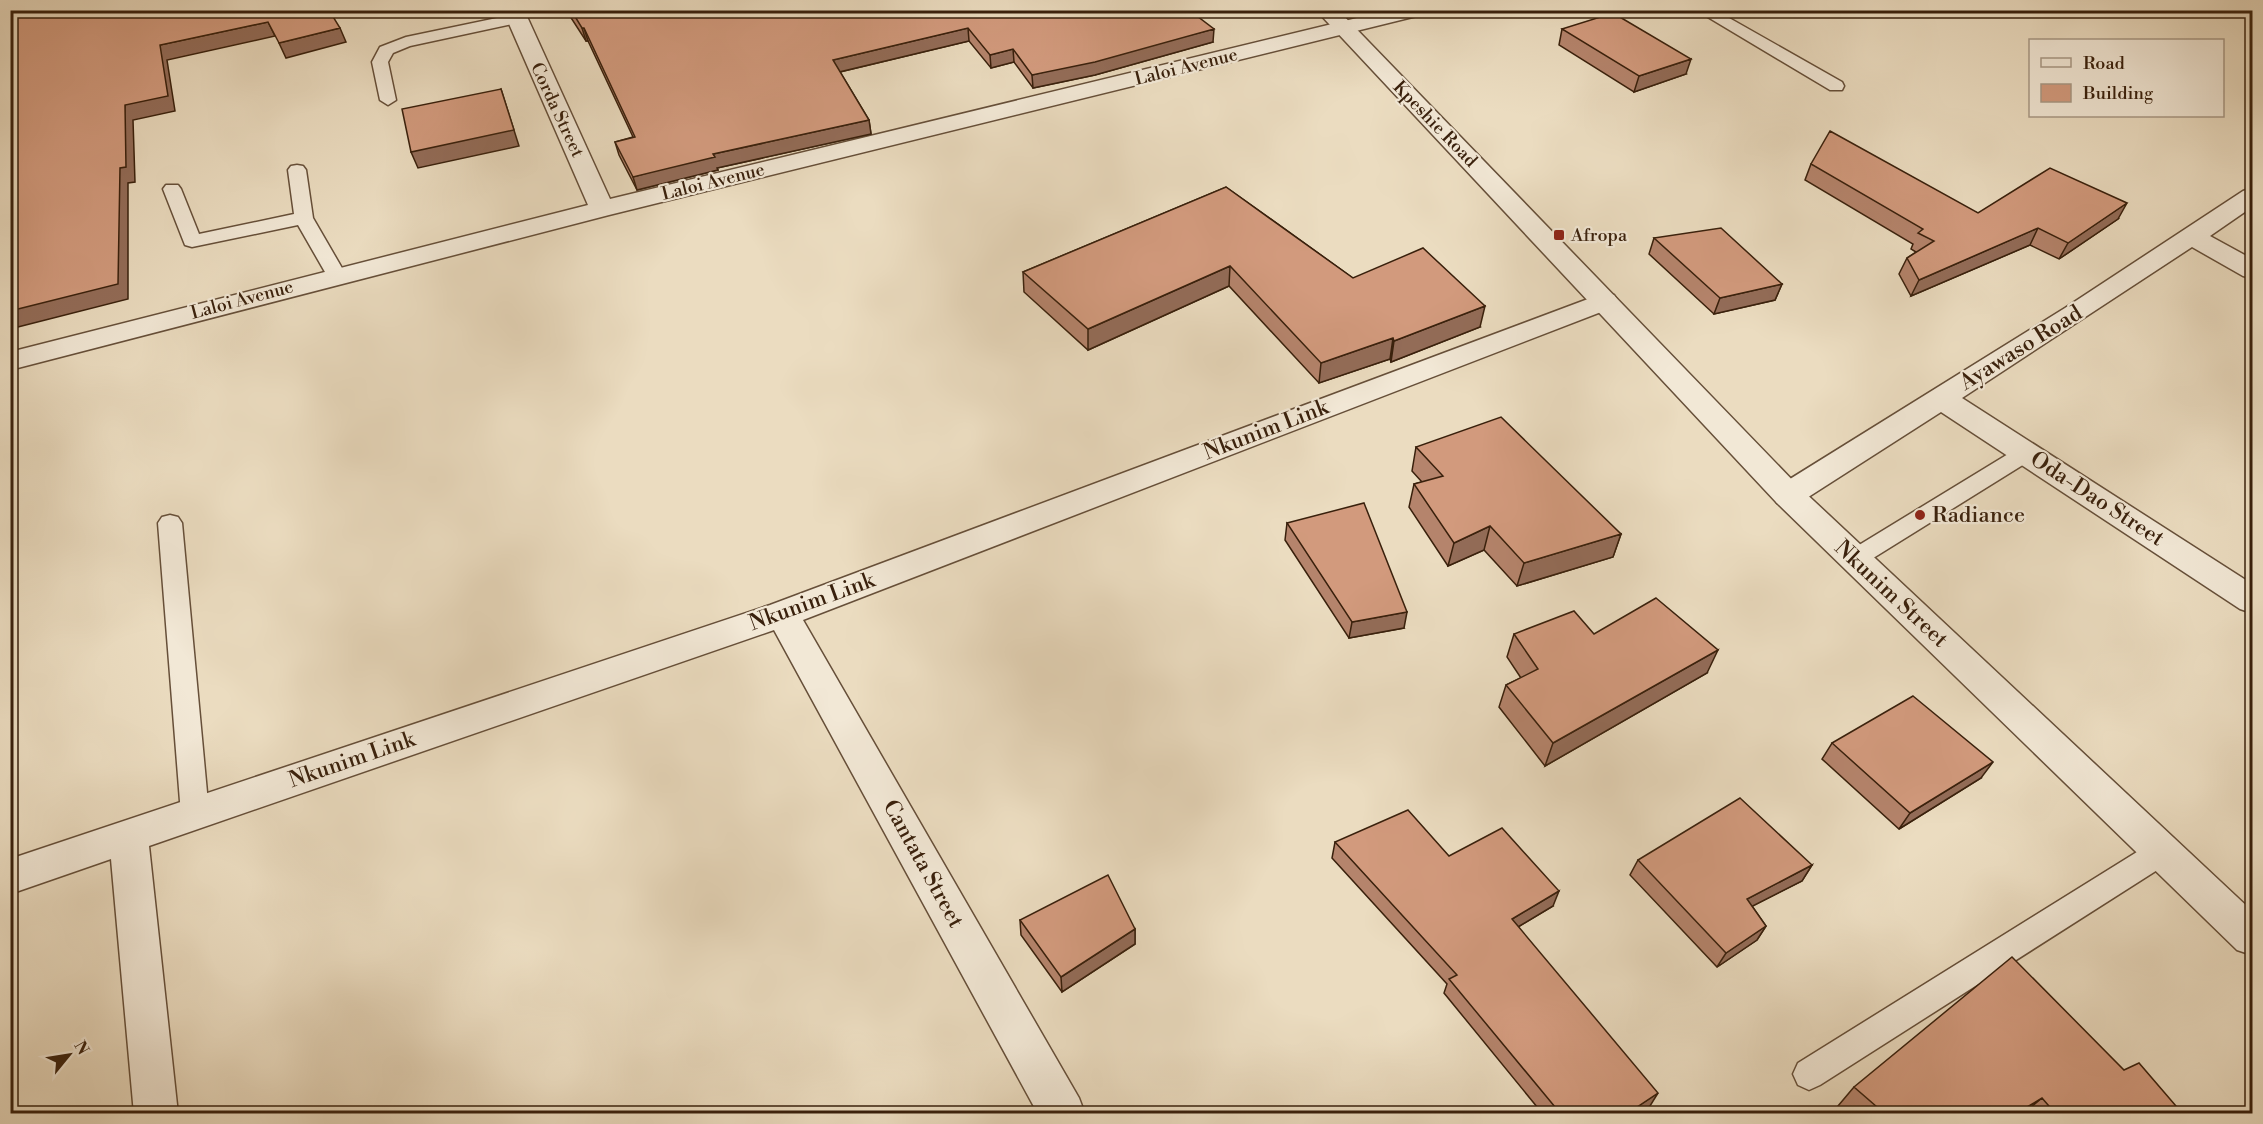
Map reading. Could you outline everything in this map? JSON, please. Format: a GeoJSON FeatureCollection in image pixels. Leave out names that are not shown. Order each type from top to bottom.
{"type":"FeatureCollection","features":[{"type":"Feature","properties":{"kind":"street","name":"Kpeshie Road"},"geometry":{"type":"LineString","coordinates":[[1326,10],[1543,237]]}},
{"type":"Feature","properties":{"kind":"street","name":"Laloi Avenue"},"geometry":{"type":"LineString","coordinates":[[10,361],[602,208],[1418,10]]}},
{"type":"Feature","properties":{"kind":"street","name":"Corda Street"},"geometry":{"type":"LineString","coordinates":[[514,15],[602,208]]}},
{"type":"Feature","properties":{"kind":"street","name":"Ayawaso Road"},"geometry":{"type":"LineString","coordinates":[[1788,495],[2075,314],[2253,196]]}},
{"type":"Feature","properties":{"kind":"street"},"geometry":{"type":"LineString","coordinates":[[2190,236],[2253,270]]}},
{"type":"Feature","properties":{"kind":"street","name":"Nkunim Street"},"geometry":{"type":"LineString","coordinates":[[1543,237],[1788,495],[2253,937]]}},
{"type":"Feature","properties":{"kind":"street","name":"Nkunim Link"},"geometry":{"type":"LineString","coordinates":[[10,877],[782,614],[1604,301]]}},
{"type":"Feature","properties":{"kind":"street","name":"Oda-Dao Street"},"geometry":{"type":"LineString","coordinates":[[1941,398],[2253,600]]}},
{"type":"Feature","properties":{"kind":"street","name":"Cantata Street"},"geometry":{"type":"LineString","coordinates":[[782,614],[1064,1113]]}},
{"type":"Feature","properties":{"kind":"street"},"geometry":{"type":"LineString","coordinates":[[129,837],[156,1113]]}},
{"type":"Feature","properties":{"kind":"lane"},"geometry":{"type":"LineString","coordinates":[[1703,10],[1836,86]]}},
{"type":"Feature","properties":{"kind":"lane"},"geometry":{"type":"LineString","coordinates":[[388,100],[380,62],[386,50],[406,42],[514,15]]}},
{"type":"Feature","properties":{"kind":"lane"},"geometry":{"type":"LineString","coordinates":[[297,170],[304,218],[336,275]]}},
{"type":"Feature","properties":{"kind":"lane"},"geometry":{"type":"LineString","coordinates":[[172,189],[192,241],[304,218]]}},
{"type":"Feature","properties":{"kind":"lane"},"geometry":{"type":"LineString","coordinates":[[1854,559],[2026,453]]}},
{"type":"Feature","properties":{"kind":"lane"},"geometry":{"type":"LineString","coordinates":[[170,523],[195,814]]}},
{"type":"Feature","properties":{"kind":"lane"},"geometry":{"type":"LineString","coordinates":[[1809,1074],[2163,851]]}},
{"type":"Feature","properties":{"kind":"building"},"geometry":{"type":"Polygon","coordinates":[[[10,10],[329,10],[340,28],[279,43],[268,22],[160,45],[168,96],[125,105],[126,167],[120,168],[118,284],[10,311],[10,10]]]}},
{"type":"Feature","properties":{"kind":"building"},"geometry":{"type":"Polygon","coordinates":[[[571,10],[1189,10],[1214,29],[1095,62],[1032,75],[1013,49],[990,55],[968,28],[833,60],[869,120],[713,154],[715,157],[633,177],[615,142],[635,137],[584,28],[571,10]]]}},
{"type":"Feature","properties":{"kind":"building"},"geometry":{"type":"Polygon","coordinates":[[[1613,13],[1691,59],[1639,76],[1562,29],[1613,13]]]}},
{"type":"Feature","properties":{"kind":"building"},"geometry":{"type":"Polygon","coordinates":[[[501,89],[514,130],[411,152],[402,109],[501,89]]]}},
{"type":"Feature","properties":{"kind":"building"},"geometry":{"type":"Polygon","coordinates":[[[1830,131],[1978,213],[2050,168],[2127,203],[2068,243],[2038,228],[1919,280],[1907,258],[1934,241],[1918,233],[1923,229],[1811,164],[1830,131]]]}},
{"type":"Feature","properties":{"kind":"building"},"geometry":{"type":"Polygon","coordinates":[[[1226,187],[1353,278],[1423,248],[1485,306],[1394,341],[1393,338],[1321,363],[1230,266],[1088,329],[1023,272],[1226,187]]]}},
{"type":"Feature","properties":{"kind":"building"},"geometry":{"type":"Polygon","coordinates":[[[1721,228],[1782,284],[1720,298],[1654,238],[1721,228]]]}},
{"type":"Feature","properties":{"kind":"building"},"geometry":{"type":"Polygon","coordinates":[[[1501,417],[1621,534],[1524,563],[1490,526],[1454,543],[1414,484],[1443,476],[1416,447],[1501,417]]]}},
{"type":"Feature","properties":{"kind":"building"},"geometry":{"type":"Polygon","coordinates":[[[1364,503],[1407,612],[1352,622],[1287,523],[1364,503]]]}},
{"type":"Feature","properties":{"kind":"building"},"geometry":{"type":"Polygon","coordinates":[[[1656,598],[1718,650],[1553,743],[1506,685],[1538,669],[1514,634],[1574,611],[1594,634],[1656,598]]]}},
{"type":"Feature","properties":{"kind":"building"},"geometry":{"type":"Polygon","coordinates":[[[1913,696],[1993,762],[1910,813],[1832,743],[1913,696]]]}},
{"type":"Feature","properties":{"kind":"building"},"geometry":{"type":"Polygon","coordinates":[[[1740,798],[1812,865],[1747,899],[1766,926],[1726,953],[1638,860],[1740,798]]]}},
{"type":"Feature","properties":{"kind":"building"},"geometry":{"type":"Polygon","coordinates":[[[1408,810],[1449,856],[1502,828],[1559,891],[1512,919],[1658,1093],[1628,1113],[1560,1113],[1449,979],[1457,975],[1335,842],[1408,810]]]}},
{"type":"Feature","properties":{"kind":"building"},"geometry":{"type":"Polygon","coordinates":[[[1108,875],[1135,929],[1061,977],[1020,920],[1108,875]]]}},
{"type":"Feature","properties":{"kind":"building"},"geometry":{"type":"Polygon","coordinates":[[[2012,957],[2124,1070],[2139,1063],[2182,1113],[2055,1113],[2042,1098],[2017,1113],[1884,1113],[1854,1087],[2012,957]]]}},
{"type":"Feature","properties":{"kind":"place","name":"Afropa"},"geometry":{"type":"Point","coordinates":[1559,235]}},
{"type":"Feature","properties":{"kind":"place","name":"Radiance"},"geometry":{"type":"Point","coordinates":[1920,515]}}]}
